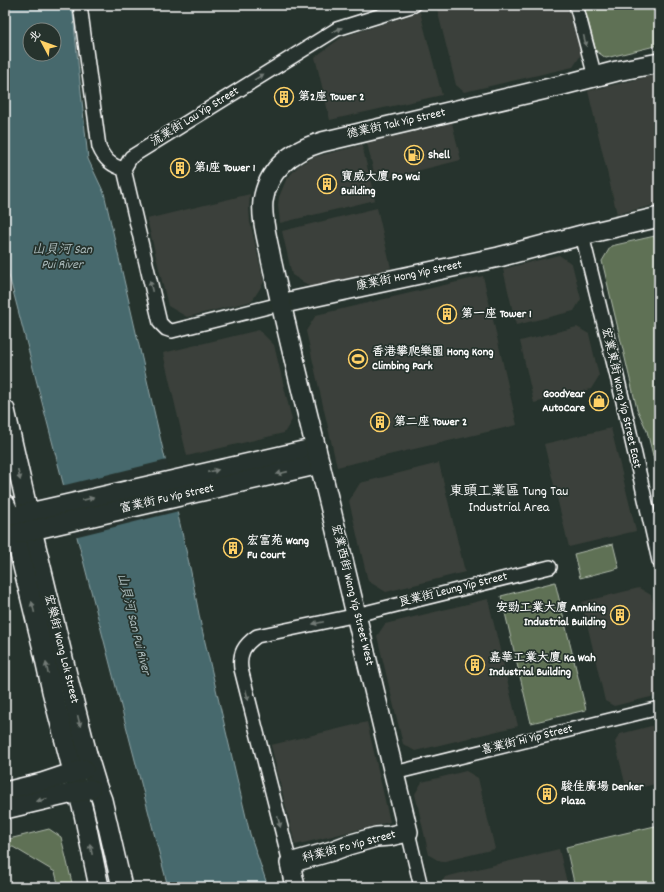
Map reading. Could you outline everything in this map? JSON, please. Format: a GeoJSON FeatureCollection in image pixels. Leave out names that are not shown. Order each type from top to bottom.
{"type":"FeatureCollection","features":[{"type":"Feature","properties":{"kind":"street"},"geometry":{"type":"LineString","coordinates":[[80,5],[99,147],[108,162],[116,167],[124,169]]}},
{"type":"Feature","properties":{"kind":"street","name":"流業街 Lau Yip Street"},"geometry":{"type":"LineString","coordinates":[[124,169],[131,157],[337,29],[414,5]]}},
{"type":"Feature","properties":{"kind":"street"},"geometry":{"type":"LineString","coordinates":[[576,5],[595,77]]}},
{"type":"Feature","properties":{"kind":"street","name":"德業街 Tak Yip Street"},"geometry":{"type":"LineString","coordinates":[[280,304],[263,217],[263,201],[267,185],[275,171],[295,153],[307,147],[351,135],[563,86],[595,77],[659,64]]}},
{"type":"Feature","properties":{"kind":"street","name":"康業街 Hong Yip Street"},"geometry":{"type":"LineString","coordinates":[[124,169],[163,326],[172,331],[280,304],[499,257],[582,235],[659,217]]}},
{"type":"Feature","properties":{"kind":"street","name":"宏業東街 Wang Yip Street East"},"geometry":{"type":"LineString","coordinates":[[582,235],[622,397],[659,561]]}},
{"type":"Feature","properties":{"kind":"street","name":"宏業西街 Wang Yip Street West"},"geometry":{"type":"LineString","coordinates":[[280,304],[357,614],[421,887]]}},
{"type":"Feature","properties":{"kind":"street","name":"宏樂街 Wang Lok Street"},"geometry":{"type":"LineString","coordinates":[[5,410],[18,519],[42,644],[52,691],[84,814],[99,887]]}},
{"type":"Feature","properties":{"kind":"street","name":"富業街 Fu Yip Street"},"geometry":{"type":"LineString","coordinates":[[18,519],[52,516],[318,456]]}},
{"type":"Feature","properties":{"kind":"street","name":"宏樂街 Wang Lok Street"},"geometry":{"type":"LineString","coordinates":[[18,519],[102,800],[122,887]]}},
{"type":"Feature","properties":{"kind":"street","name":"良業街 Leung Yip Street"},"geometry":{"type":"LineString","coordinates":[[290,863],[241,669],[240,660],[243,650],[249,642],[257,636],[357,614],[550,567]]}},
{"type":"Feature","properties":{"kind":"street","name":"喜業街 Hi Yip Street"},"geometry":{"type":"LineString","coordinates":[[394,773],[659,708]]}},
{"type":"Feature","properties":{"kind":"street"},"geometry":{"type":"LineString","coordinates":[[5,792],[74,773],[91,766]]}},
{"type":"Feature","properties":{"kind":"street"},"geometry":{"type":"LineString","coordinates":[[5,809],[97,787]]}},
{"type":"Feature","properties":{"kind":"street","name":"科業街 Fo Yip Street"},"geometry":{"type":"LineString","coordinates":[[290,863],[332,852],[355,843],[408,832]]}},
{"type":"Feature","properties":{"kind":"street"},"geometry":{"type":"LineString","coordinates":[[290,863],[295,887]]}},
{"type":"Feature","properties":{"kind":"shaded area"},"geometry":{"type":"Polygon","coordinates":[[[451,5],[567,5],[581,55],[573,67],[464,92],[456,85],[437,9],[451,5]]]}},
{"type":"Feature","properties":{"kind":"shaded area"},"geometry":{"type":"Polygon","coordinates":[[[420,12],[442,95],[330,120],[315,57],[342,37],[420,12]]]}},
{"type":"Feature","properties":{"kind":"shaded area"},"geometry":{"type":"Polygon","coordinates":[[[659,74],[659,204],[617,214],[588,91],[659,74]]]}},
{"type":"Feature","properties":{"kind":"shaded area","name":"Shell"},"geometry":{"type":"Polygon","coordinates":[[[452,123],[461,160],[376,181],[367,143],[452,123]]]}},
{"type":"Feature","properties":{"kind":"shaded area","name":"寶威大廈 Po Wai Building"},"geometry":{"type":"Polygon","coordinates":[[[362,145],[375,200],[280,223],[278,205],[279,197],[286,180],[298,166],[314,157],[362,145]]]}},
{"type":"Feature","properties":{"kind":"shaded area"},"geometry":{"type":"Polygon","coordinates":[[[250,194],[250,222],[264,282],[252,301],[187,317],[168,306],[147,219],[250,194]]]}},
{"type":"Feature","properties":{"kind":"shaded area"},"geometry":{"type":"Polygon","coordinates":[[[377,208],[391,268],[311,287],[292,275],[282,231],[377,208]]]}},
{"type":"Feature","properties":{"kind":"shaded area"},"geometry":{"type":"Polygon","coordinates":[[[559,255],[572,264],[581,299],[574,311],[516,325],[503,269],[559,255]]]}},
{"type":"Feature","properties":{"kind":"shaded area"},"geometry":{"type":"Polygon","coordinates":[[[483,276],[517,425],[337,467],[306,331],[316,315],[483,276]]]}},
{"type":"Feature","properties":{"kind":"shaded area"},"geometry":{"type":"Polygon","coordinates":[[[577,327],[589,334],[599,376],[591,389],[534,403],[520,341],[577,327]]]}},
{"type":"Feature","properties":{"kind":"shaded area"},"geometry":{"type":"Polygon","coordinates":[[[259,330],[274,345],[292,420],[284,433],[187,456],[163,353],[259,330]]]}},
{"type":"Feature","properties":{"kind":"shaded area"},"geometry":{"type":"Polygon","coordinates":[[[611,428],[636,531],[569,547],[544,444],[611,428]]]}},
{"type":"Feature","properties":{"kind":"shaded area"},"geometry":{"type":"Polygon","coordinates":[[[439,463],[465,572],[386,592],[368,581],[349,501],[360,483],[439,463]]]}},
{"type":"Feature","properties":{"kind":"shaded area"},"geometry":{"type":"Polygon","coordinates":[[[639,588],[651,595],[659,628],[659,695],[614,706],[605,701],[582,602],[639,588]]]}},
{"type":"Feature","properties":{"kind":"shaded area"},"geometry":{"type":"Polygon","coordinates":[[[488,599],[518,726],[415,751],[403,744],[377,636],[385,624],[488,599]]]}},
{"type":"Feature","properties":{"kind":"shaded area"},"geometry":{"type":"Polygon","coordinates":[[[367,722],[390,822],[295,845],[271,745],[367,722]]]}},
{"type":"Feature","properties":{"kind":"shaded area"},"geometry":{"type":"Polygon","coordinates":[[[659,724],[659,783],[627,791],[615,742],[620,734],[659,724]]]}},
{"type":"Feature","properties":{"kind":"shaded area"},"geometry":{"type":"Polygon","coordinates":[[[466,771],[478,778],[495,849],[441,862],[429,855],[415,794],[422,782],[466,771]]]}},
{"type":"Feature","properties":{"kind":"shaded area"},"geometry":{"type":"Polygon","coordinates":[[[559,849],[568,887],[439,887],[445,877],[559,849]]]}},
{"type":"Feature","properties":{"kind":"green space"},"geometry":{"type":"Polygon","coordinates":[[[584,5],[659,5],[659,45],[606,58],[596,51],[584,5]]]}},
{"type":"Feature","properties":{"kind":"green space"},"geometry":{"type":"Polygon","coordinates":[[[659,235],[659,480],[647,431],[637,409],[602,261],[611,246],[659,235]]]}},
{"type":"Feature","properties":{"kind":"green space"},"geometry":{"type":"Polygon","coordinates":[[[613,544],[619,568],[580,578],[574,554],[613,544]]]}},
{"type":"Feature","properties":{"kind":"green space"},"geometry":{"type":"Polygon","coordinates":[[[555,582],[586,710],[531,723],[501,596],[555,582]]]}},
{"type":"Feature","properties":{"kind":"green space"},"geometry":{"type":"Polygon","coordinates":[[[659,825],[659,887],[575,887],[566,847],[659,825]]]}},
{"type":"Feature","properties":{"kind":"green space"},"geometry":{"type":"Polygon","coordinates":[[[49,829],[61,837],[73,887],[59,887],[55,872],[13,847],[5,848],[5,840],[49,829]]]}},
{"type":"Feature","properties":{"kind":"water","name":"山貝河 San Pui River"},"geometry":{"type":"Polygon","coordinates":[[[5,5],[72,5],[88,159],[104,193],[191,572],[201,625],[250,834],[268,887],[168,887],[5,260],[5,5]]]}},
{"type":"Feature","properties":{"kind":"pier"},"geometry":{"type":"Polygon","coordinates":[[[167,460],[179,511],[74,537],[61,486],[167,460]]]}},
{"type":"Feature","properties":{"kind":"place","name":"第2座 Tower 2"},"geometry":{"type":"Point","coordinates":[284,97]}},
{"type":"Feature","properties":{"kind":"place","name":"Shell"},"geometry":{"type":"Point","coordinates":[414,155]}},
{"type":"Feature","properties":{"kind":"place","name":"第1座 Tower 1"},"geometry":{"type":"Point","coordinates":[180,168]}},
{"type":"Feature","properties":{"kind":"place","name":"寶威大廈 Po Wai Building"},"geometry":{"type":"Point","coordinates":[327,184]}},
{"type":"Feature","properties":{"kind":"place","name":"第一座 Tower 1"},"geometry":{"type":"Point","coordinates":[447,314]}},
{"type":"Feature","properties":{"kind":"place","name":"香港攀爬樂園 Hong Kong Climbing Park"},"geometry":{"type":"Point","coordinates":[358,359]}},
{"type":"Feature","properties":{"kind":"place","name":"GoodYear AutoCare"},"geometry":{"type":"Point","coordinates":[599,401]}},
{"type":"Feature","properties":{"kind":"place","name":"第二座 Tower 2"},"geometry":{"type":"Point","coordinates":[380,422]}},
{"type":"Feature","properties":{"kind":"place","name":"宏富苑 Wang Fu Court"},"geometry":{"type":"Point","coordinates":[233,548]}},
{"type":"Feature","properties":{"kind":"place","name":"安勁工業大廈 Annking Industrial Building"},"geometry":{"type":"Point","coordinates":[620,615]}},
{"type":"Feature","properties":{"kind":"place","name":"嘉華工業大廈 Ka Wah Industrial Building"},"geometry":{"type":"Point","coordinates":[475,665]}},
{"type":"Feature","properties":{"kind":"place","name":"駿佳廣場 Denker Plaza"},"geometry":{"type":"Point","coordinates":[547,794]}},
{"type":"Feature","properties":{"kind":"district","name":"東頭工業區 Tung Tau Industrial Area"},"geometry":{"type":"Point","coordinates":[509,500]}}]}
